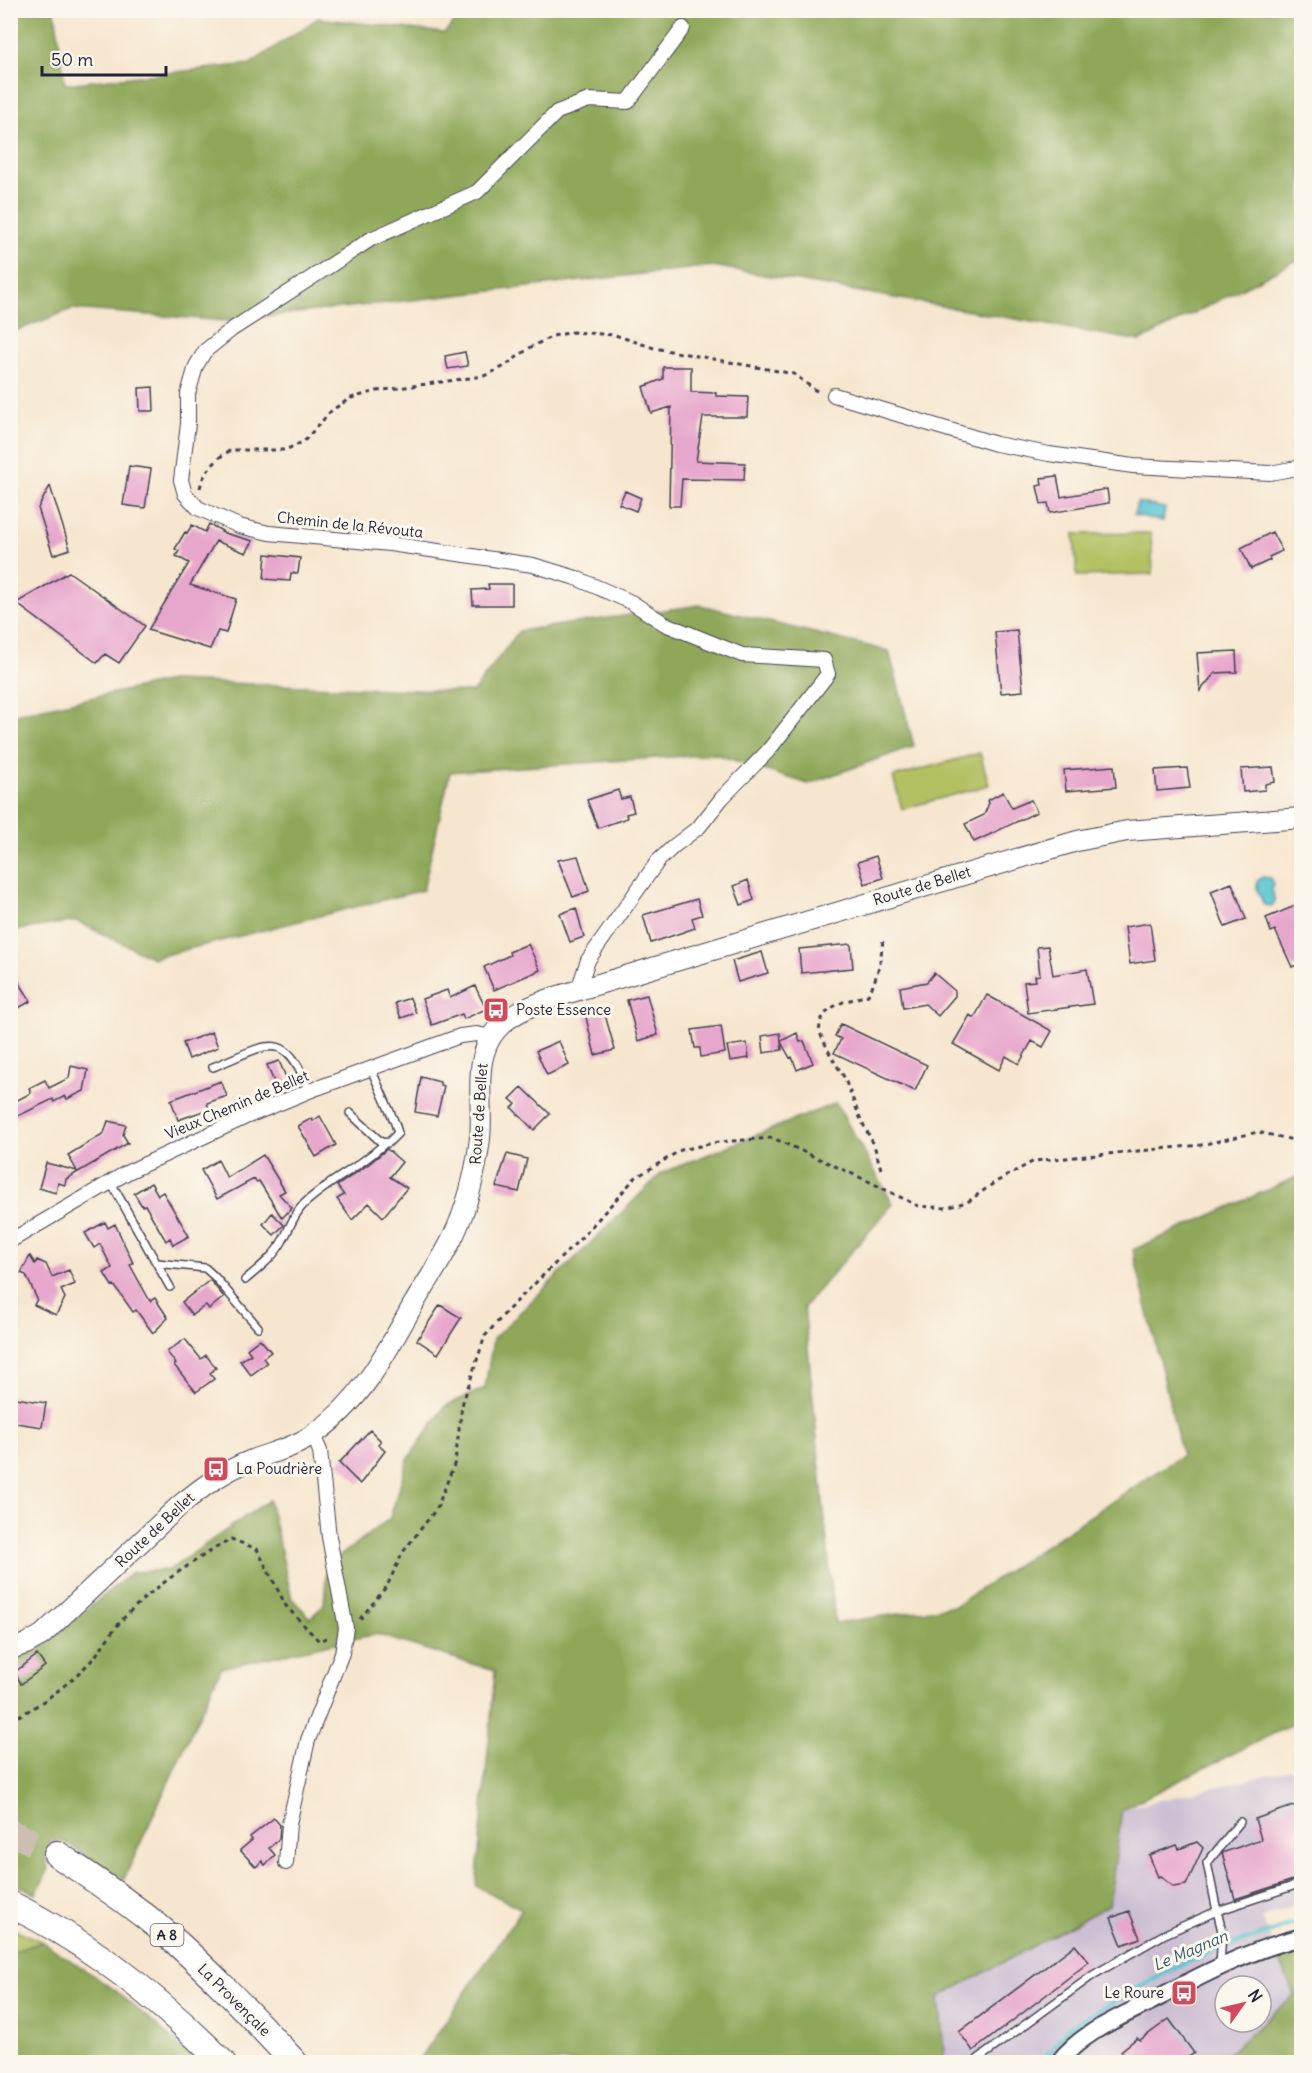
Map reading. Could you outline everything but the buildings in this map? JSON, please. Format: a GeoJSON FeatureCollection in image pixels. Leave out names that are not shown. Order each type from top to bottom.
{"type":"FeatureCollection","features":[{"type":"Feature","properties":{"kind":"highway","name":"La Provençale"},"geometry":{"type":"LineString","coordinates":[[57,1854],[113,1892],[169,1936],[218,1982],[294,2062]]}},
{"type":"Feature","properties":{"kind":"highway"},"geometry":{"type":"LineString","coordinates":[[10,1904],[64,1934],[129,1980],[222,2062]]}},
{"type":"Feature","properties":{"kind":"main road","name":"Route de Bellet"},"geometry":{"type":"LineString","coordinates":[[10,1649],[26,1644],[42,1635],[202,1487],[229,1470],[313,1435],[338,1416],[360,1391],[378,1366],[452,1239],[464,1211],[474,1173],[481,1127],[480,1075],[484,1052],[491,1037],[506,1020],[528,1008],[578,990],[1077,841],[1127,831],[1302,818]]}},
{"type":"Feature","properties":{"kind":"street"},"geometry":{"type":"LineString","coordinates":[[198,508],[185,494],[181,480],[188,424],[188,394],[196,366],[205,351],[231,330],[371,239],[477,192],[557,112],[589,100],[628,102],[682,27]]}},
{"type":"Feature","properties":{"kind":"street"},"geometry":{"type":"LineString","coordinates":[[834,395],[996,444],[1049,454],[1133,466],[1247,472],[1270,473],[1302,467]]}},
{"type":"Feature","properties":{"kind":"street","name":"Chemin de la Révouta"},"geometry":{"type":"LineString","coordinates":[[198,508],[239,526],[270,533],[390,544],[533,565],[576,578],[622,598],[665,624],[742,655],[824,660],[828,674],[768,751],[722,798],[699,827],[658,861],[588,960],[578,990]]}},
{"type":"Feature","properties":{"kind":"street","name":"Vieux Chemin de Bellet"},"geometry":{"type":"LineString","coordinates":[[10,1241],[110,1181],[248,1116],[309,1091],[460,1036],[477,1034],[491,1037]]}},
{"type":"Feature","properties":{"kind":"street"},"geometry":{"type":"LineString","coordinates":[[286,1863],[289,1824],[308,1740],[342,1653],[346,1628],[329,1537],[320,1451],[313,1435]]}},
{"type":"Feature","properties":{"kind":"street"},"geometry":{"type":"LineString","coordinates":[[1059,2062],[1084,2037],[1220,1963],[1302,1937]]}},
{"type":"Feature","properties":{"kind":"lane"},"geometry":{"type":"LineString","coordinates":[[213,1067],[261,1048],[280,1047],[296,1060],[309,1091]]}},
{"type":"Feature","properties":{"kind":"lane"},"geometry":{"type":"LineString","coordinates":[[245,1280],[271,1257],[283,1240],[296,1212],[306,1202],[385,1143],[394,1139],[398,1133],[371,1069]]}},
{"type":"Feature","properties":{"kind":"lane"},"geometry":{"type":"LineString","coordinates":[[350,1113],[381,1142],[385,1143]]}},
{"type":"Feature","properties":{"kind":"lane"},"geometry":{"type":"LineString","coordinates":[[110,1181],[170,1287]]}},
{"type":"Feature","properties":{"kind":"lane"},"geometry":{"type":"LineString","coordinates":[[157,1263],[205,1268],[214,1275],[258,1327]]}},
{"type":"Feature","properties":{"kind":"lane"},"geometry":{"type":"LineString","coordinates":[[1220,1963],[1222,1931],[1207,1863],[1240,1822]]}},
{"type":"Feature","properties":{"kind":"lane"},"geometry":{"type":"LineString","coordinates":[[978,2059],[1093,1975],[1165,1934],[1217,1911],[1302,1883]]}},
{"type":"Feature","properties":{"kind":"path"},"geometry":{"type":"LineString","coordinates":[[198,508],[202,480],[220,457],[231,450],[284,450],[304,440],[332,410],[351,398],[377,391],[483,376],[503,368],[531,347],[553,336],[573,332],[615,335],[654,348],[794,374],[815,390],[834,395]]}},
{"type":"Feature","properties":{"kind":"path"},"geometry":{"type":"LineString","coordinates":[[881,1169],[874,1145],[861,1120],[844,1077],[819,1031],[821,1020],[830,1009],[843,1002],[868,995],[880,963],[883,939]]}},
{"type":"Feature","properties":{"kind":"path"},"geometry":{"type":"LineString","coordinates":[[10,1720],[37,1707],[91,1661],[122,1620],[149,1596],[193,1562],[231,1539],[257,1549],[286,1606],[319,1641],[361,1619],[387,1586],[403,1551],[436,1508],[455,1462],[462,1405],[485,1336],[584,1235],[635,1178],[681,1150],[718,1142],[773,1138],[918,1206],[947,1208],[969,1201],[994,1183],[1034,1161],[1139,1149],[1202,1145],[1258,1132],[1302,1142]]}},
{"type":"Feature","properties":{"kind":"shaded area"},"geometry":{"type":"Polygon","coordinates":[[[1301,1767],[1301,1902],[1262,1918],[1294,1995],[1273,2014],[1273,1974],[1213,1974],[1213,2034],[1250,2034],[1219,2062],[945,2062],[939,1997],[1109,1905],[1122,1809],[1301,1767]]]}},
{"type":"Feature","properties":{"kind":"green space"},"geometry":{"type":"Polygon","coordinates":[[[467,10],[1106,10],[1117,15],[1189,10],[1301,11],[1301,258],[1140,341],[713,266],[227,321],[72,309],[11,333],[11,11],[55,11],[65,84],[250,64],[318,18],[444,33],[467,10]]]}},
{"type":"Feature","properties":{"kind":"green space"},"geometry":{"type":"Polygon","coordinates":[[[1151,533],[1153,574],[1077,576],[1074,534],[1151,533]]]}},
{"type":"Feature","properties":{"kind":"green space"},"geometry":{"type":"Polygon","coordinates":[[[700,605],[889,651],[914,746],[808,784],[715,754],[450,772],[423,890],[153,958],[76,921],[11,931],[10,715],[170,681],[473,692],[519,631],[700,605]]]}},
{"type":"Feature","properties":{"kind":"green space"},"geometry":{"type":"Polygon","coordinates":[[[980,753],[989,785],[902,809],[893,777],[980,753]]]}},
{"type":"Feature","properties":{"kind":"green space"},"geometry":{"type":"Polygon","coordinates":[[[836,1103],[893,1204],[804,1307],[835,1623],[955,1606],[1182,1455],[1133,1250],[1301,1175],[1301,1720],[1122,1809],[1109,1905],[939,1997],[945,2062],[418,2062],[522,1909],[476,1886],[495,1671],[376,1634],[221,1668],[124,1879],[61,1840],[54,1845],[47,1856],[49,1869],[36,1894],[11,1882],[11,1664],[51,1639],[132,1572],[169,1570],[269,1500],[292,1599],[311,1618],[324,1604],[327,1566],[390,1518],[408,1459],[445,1406],[485,1388],[493,1339],[662,1173],[836,1103]]]}},
{"type":"Feature","properties":{"kind":"green space"},"geometry":{"type":"Polygon","coordinates":[[[10,1927],[43,1942],[11,1952],[10,1927]]]}},
{"type":"Feature","properties":{"kind":"green space"},"geometry":{"type":"Polygon","coordinates":[[[43,1942],[115,1990],[196,2062],[11,2062],[11,1952],[43,1942]]]}},
{"type":"Feature","properties":{"kind":"green space"},"geometry":{"type":"Polygon","coordinates":[[[1301,1948],[1301,2062],[1219,2062],[1250,2034],[1273,2034],[1273,2014],[1294,1995],[1277,1954],[1301,1948]]]}},
{"type":"Feature","properties":{"kind":"water"},"geometry":{"type":"Polygon","coordinates":[[[1137,502],[1165,508],[1163,521],[1134,515],[1137,502]]]}},
{"type":"Feature","properties":{"kind":"water"},"geometry":{"type":"Polygon","coordinates":[[[1262,877],[1270,878],[1273,883],[1272,891],[1275,901],[1272,906],[1264,905],[1257,889],[1257,881],[1262,877]]]}},
{"type":"Feature","properties":{"kind":"waterway","name":"Le Magnan"},"geometry":{"type":"LineString","coordinates":[[1042,2062],[1068,2028],[1171,1969],[1202,1955],[1302,1921]]}},
{"type":"Feature","properties":{"kind":"tunnel"},"geometry":{"type":"LineString","coordinates":[[10,1832],[57,1854]]}},
{"type":"Feature","properties":{"kind":"place","name":"Poste Essence"},"geometry":{"type":"Point","coordinates":[496,1010]}},
{"type":"Feature","properties":{"kind":"place","name":"La Poudrière"},"geometry":{"type":"Point","coordinates":[216,1469]}},
{"type":"Feature","properties":{"kind":"place","name":"Le Roure"},"geometry":{"type":"Point","coordinates":[1184,1993]}}]}
